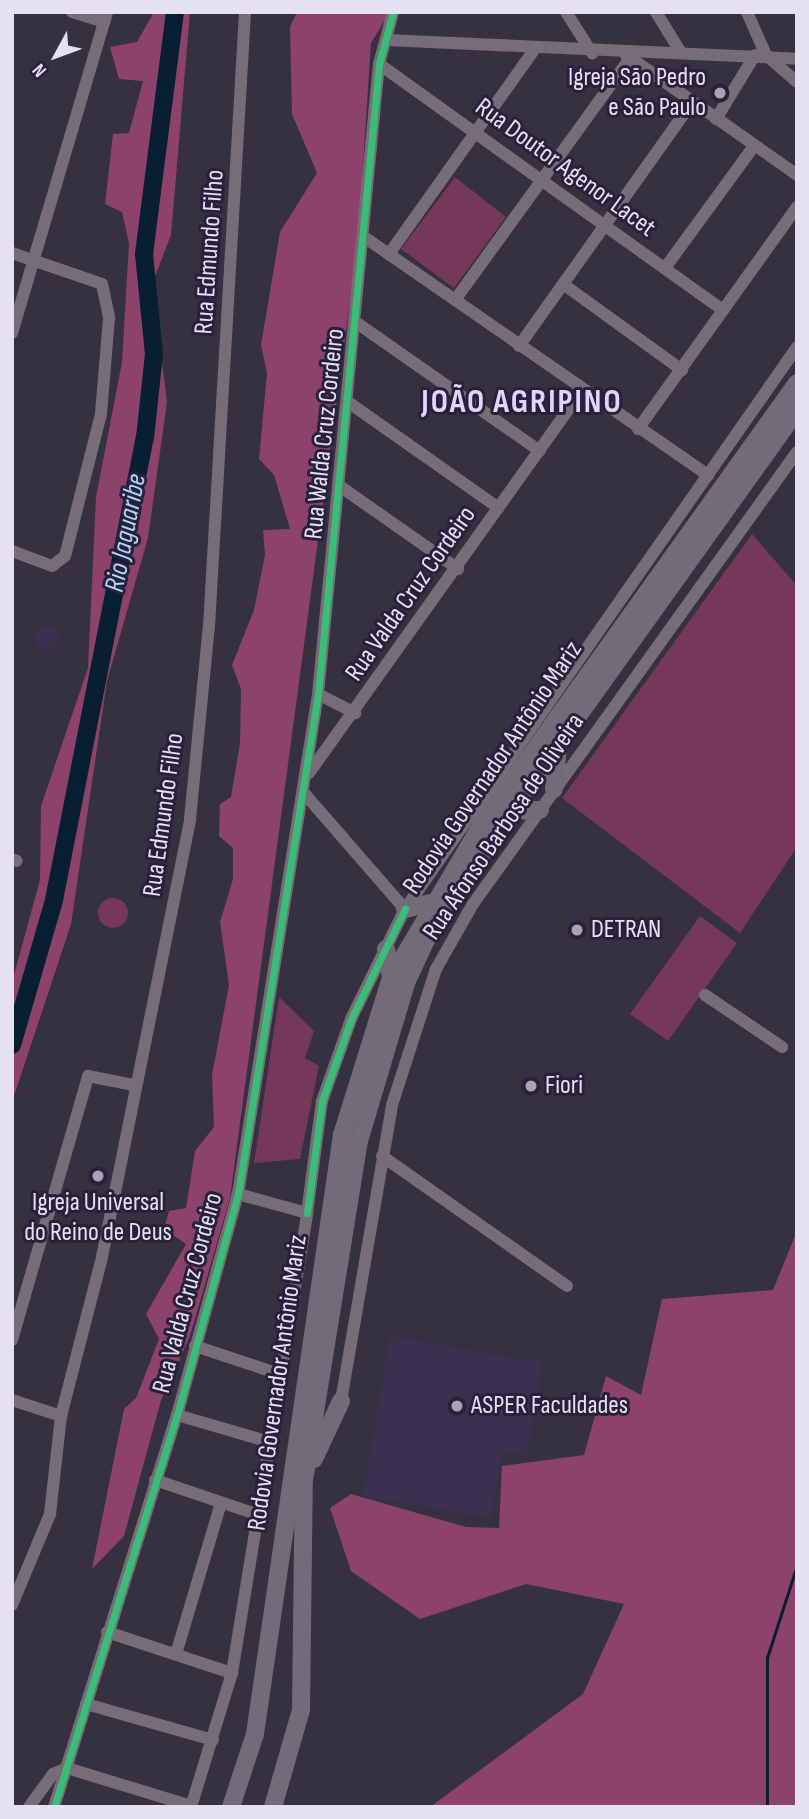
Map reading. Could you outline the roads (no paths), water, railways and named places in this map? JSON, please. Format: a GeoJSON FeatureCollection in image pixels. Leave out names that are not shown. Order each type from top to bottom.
{"type":"FeatureCollection","features":[{"type":"Feature","properties":{"kind":"highway","name":"Rodovia Governador Antônio Mariz"},"geometry":{"type":"LineString","coordinates":[[232,1807],[255,1734],[342,1135],[391,978],[431,902],[797,383]]}},
{"type":"Feature","properties":{"kind":"highway","name":"Rodovia Governador Antônio Mariz"},"geometry":{"type":"LineString","coordinates":[[273,1807],[301,1710],[301,1524],[359,1141],[386,1044],[426,940],[510,811],[797,410]]}},
{"type":"Feature","properties":{"kind":"highway"},"geometry":{"type":"LineString","coordinates":[[554,789],[558,745]]}},
{"type":"Feature","properties":{"kind":"highway"},"geometry":{"type":"LineString","coordinates":[[510,811],[540,810]]}},
{"type":"Feature","properties":{"kind":"highway"},"geometry":{"type":"LineString","coordinates":[[405,909],[431,902]]}},
{"type":"Feature","properties":{"kind":"highway"},"geometry":{"type":"LineString","coordinates":[[386,948],[391,978]]}},
{"type":"Feature","properties":{"kind":"highway"},"geometry":{"type":"LineString","coordinates":[[301,1524],[318,1448],[341,1401]]}},
{"type":"Feature","properties":{"kind":"street"},"geometry":{"type":"LineString","coordinates":[[12,333],[105,17],[72,12]]}},
{"type":"Feature","properties":{"kind":"street","name":"Rua Edmundo Filho"},"geometry":{"type":"LineString","coordinates":[[12,1605],[50,1514],[61,1416],[102,1256],[134,1085],[176,895],[195,773],[245,12]]}},
{"type":"Feature","properties":{"kind":"street","name":"Rua Walda Cruz Cordeiro"},"geometry":{"type":"LineString","coordinates":[[306,776],[318,694],[367,239],[380,64],[393,12]]}},
{"type":"Feature","properties":{"kind":"street"},"geometry":{"type":"LineString","coordinates":[[566,12],[592,53]]}},
{"type":"Feature","properties":{"kind":"street"},"geometry":{"type":"LineString","coordinates":[[656,12],[681,53]]}},
{"type":"Feature","properties":{"kind":"street"},"geometry":{"type":"LineString","coordinates":[[747,12],[761,55],[797,82]]}},
{"type":"Feature","properties":{"kind":"street"},"geometry":{"type":"LineString","coordinates":[[386,40],[533,51],[627,55],[761,55],[797,59]]}},
{"type":"Feature","properties":{"kind":"street"},"geometry":{"type":"LineString","coordinates":[[389,254],[533,51]]}},
{"type":"Feature","properties":{"kind":"street"},"geometry":{"type":"LineString","coordinates":[[627,55],[797,175]]}},
{"type":"Feature","properties":{"kind":"street"},"geometry":{"type":"LineString","coordinates":[[455,300],[542,180],[627,55]]}},
{"type":"Feature","properties":{"kind":"street"},"geometry":{"type":"LineString","coordinates":[[716,119],[761,55]]}},
{"type":"Feature","properties":{"kind":"street","name":"Rua Doutor Agenor Lacet"},"geometry":{"type":"LineString","coordinates":[[380,64],[723,310]]}},
{"type":"Feature","properties":{"kind":"street"},"geometry":{"type":"LineString","coordinates":[[519,346],[692,103]]}},
{"type":"Feature","properties":{"kind":"street"},"geometry":{"type":"LineString","coordinates":[[665,268],[754,146]]}},
{"type":"Feature","properties":{"kind":"street"},"geometry":{"type":"LineString","coordinates":[[638,429],[797,207]]}},
{"type":"Feature","properties":{"kind":"street"},"geometry":{"type":"LineString","coordinates":[[367,239],[581,391],[708,475]]}},
{"type":"Feature","properties":{"kind":"street"},"geometry":{"type":"LineString","coordinates":[[12,253],[90,279],[105,288],[109,307],[101,414],[65,556],[57,567],[12,551]]}},
{"type":"Feature","properties":{"kind":"street"},"geometry":{"type":"LineString","coordinates":[[563,284],[682,370]]}},
{"type":"Feature","properties":{"kind":"street"},"geometry":{"type":"LineString","coordinates":[[357,323],[540,451]]}},
{"type":"Feature","properties":{"kind":"street"},"geometry":{"type":"LineString","coordinates":[[29,1807],[53,1774],[67,1768],[191,1806],[232,1673],[253,1513],[276,1373],[307,1213],[322,1101],[405,909],[797,347]]}},
{"type":"Feature","properties":{"kind":"street","name":"Rua Valda Cruz Cordeiro"},"geometry":{"type":"LineString","coordinates":[[54,1807],[177,1415],[237,1194],[306,776],[355,713],[458,569],[581,391]]}},
{"type":"Feature","properties":{"kind":"street"},"geometry":{"type":"LineString","coordinates":[[348,402],[499,508]]}},
{"type":"Feature","properties":{"kind":"street","name":"Rua Afonso Barbosa de Oliveira"},"geometry":{"type":"LineString","coordinates":[[341,1401],[382,1156],[429,984],[473,904],[797,452]]}},
{"type":"Feature","properties":{"kind":"street"},"geometry":{"type":"LineString","coordinates":[[341,487],[458,569]]}},
{"type":"Feature","properties":{"kind":"street"},"geometry":{"type":"LineString","coordinates":[[318,694],[355,713]]}},
{"type":"Feature","properties":{"kind":"street"},"geometry":{"type":"LineString","coordinates":[[304,793],[405,909]]}},
{"type":"Feature","properties":{"kind":"street"},"geometry":{"type":"LineString","coordinates":[[705,995],[782,1047]]}},
{"type":"Feature","properties":{"kind":"street"},"geometry":{"type":"LineString","coordinates":[[12,1340],[88,1076],[134,1085]]}},
{"type":"Feature","properties":{"kind":"street"},"geometry":{"type":"LineString","coordinates":[[382,1156],[567,1286]]}},
{"type":"Feature","properties":{"kind":"street"},"geometry":{"type":"LineString","coordinates":[[237,1194],[307,1213]]}},
{"type":"Feature","properties":{"kind":"street"},"geometry":{"type":"LineString","coordinates":[[195,1346],[276,1373]]}},
{"type":"Feature","properties":{"kind":"street"},"geometry":{"type":"LineString","coordinates":[[12,1400],[61,1416]]}},
{"type":"Feature","properties":{"kind":"street"},"geometry":{"type":"LineString","coordinates":[[177,1415],[266,1441]]}},
{"type":"Feature","properties":{"kind":"street"},"geometry":{"type":"LineString","coordinates":[[155,1480],[253,1513]]}},
{"type":"Feature","properties":{"kind":"street"},"geometry":{"type":"LineString","coordinates":[[176,1654],[221,1503]]}},
{"type":"Feature","properties":{"kind":"street"},"geometry":{"type":"LineString","coordinates":[[107,1632],[232,1673]]}},
{"type":"Feature","properties":{"kind":"street"},"geometry":{"type":"LineString","coordinates":[[86,1703],[213,1740]]}},
{"type":"Feature","properties":{"kind":"waterway","name":"Rio Jaguaribe"},"geometry":{"type":"LineString","coordinates":[[12,1045],[54,900],[145,438],[154,354],[144,254],[175,12]]}},
{"type":"Feature","properties":{"kind":"waterway"},"geometry":{"type":"LineString","coordinates":[[767,1807],[767,1658],[797,1565]]}},
{"type":"Feature","properties":{"kind":"place","name":"Igreja São Pedro e São Paulo"},"geometry":{"type":"Point","coordinates":[720,93]}},
{"type":"Feature","properties":{"kind":"place","name":"DETRAN"},"geometry":{"type":"Point","coordinates":[577,930]}},
{"type":"Feature","properties":{"kind":"place","name":"Fiori"},"geometry":{"type":"Point","coordinates":[531,1086]}},
{"type":"Feature","properties":{"kind":"place","name":"Igreja Universal do Reino de Deus"},"geometry":{"type":"Point","coordinates":[98,1176]}},
{"type":"Feature","properties":{"kind":"place","name":"ASPER Faculdades"},"geometry":{"type":"Point","coordinates":[457,1406]}},
{"type":"Feature","properties":{"kind":"district","name":"JOÃO AGRIPINO"},"geometry":{"type":"Point","coordinates":[522,403]}}]}
